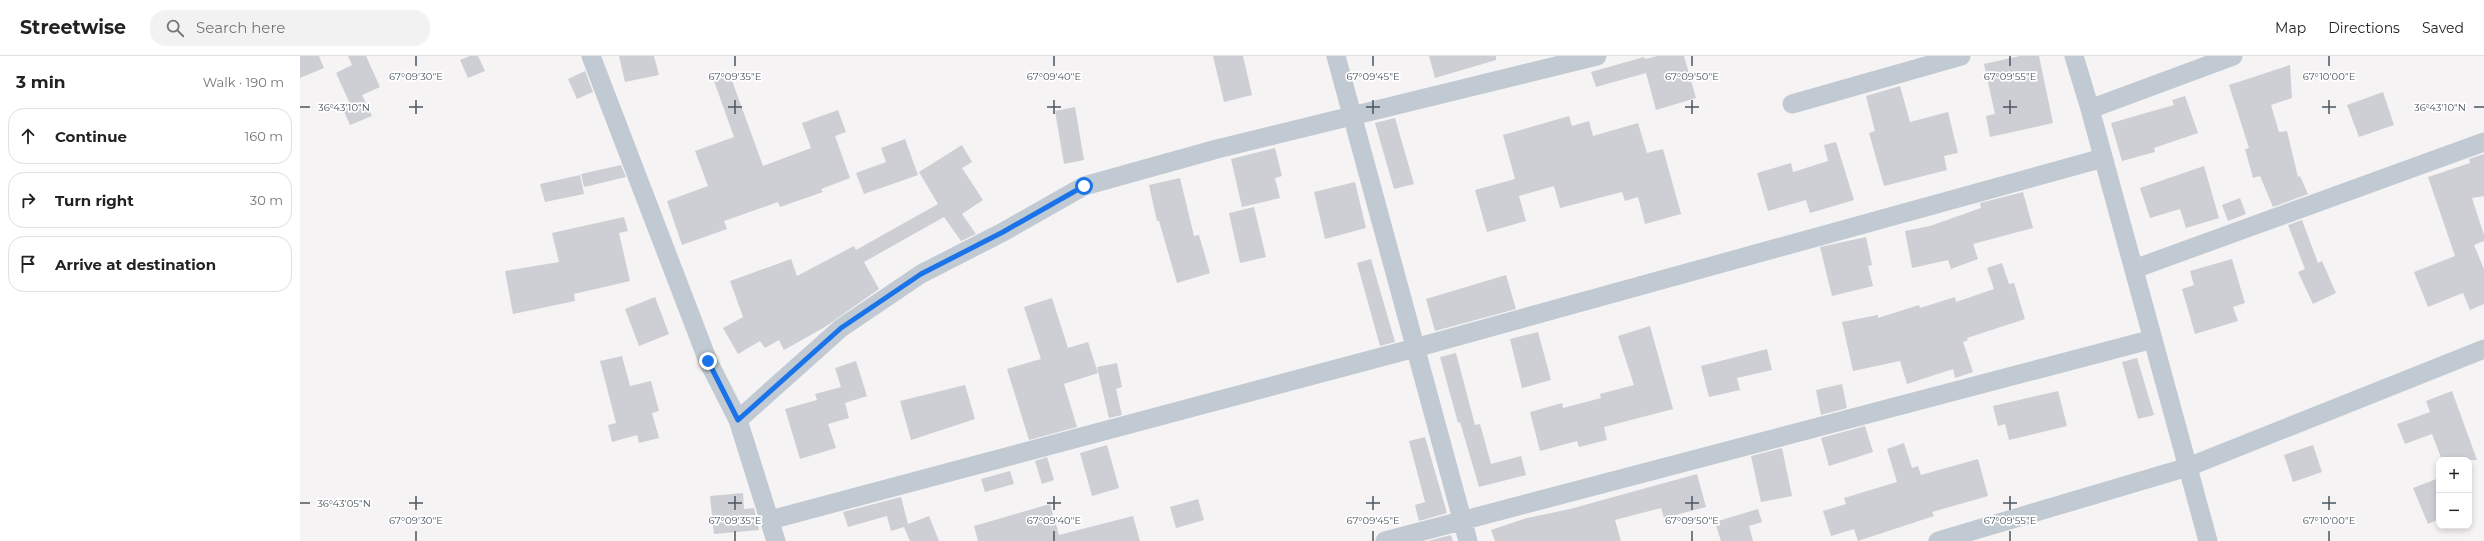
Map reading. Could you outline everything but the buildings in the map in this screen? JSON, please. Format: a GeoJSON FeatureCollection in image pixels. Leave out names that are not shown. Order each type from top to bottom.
{"type":"FeatureCollection","features":[{"type":"Feature","properties":{"kind":"street"},"geometry":{"type":"LineString","coordinates":[[591,56],[708,361],[738,420],[776,541]]}},
{"type":"Feature","properties":{"kind":"street"},"geometry":{"type":"LineString","coordinates":[[1336,56],[1468,541]]}},
{"type":"Feature","properties":{"kind":"street"},"geometry":{"type":"LineString","coordinates":[[738,420],[841,328],[921,274],[1003,232],[1084,186],[1217,149],[1597,56]]}},
{"type":"Feature","properties":{"kind":"street"},"geometry":{"type":"LineString","coordinates":[[1792,104],[1961,56]]}},
{"type":"Feature","properties":{"kind":"street"},"geometry":{"type":"LineString","coordinates":[[2074,56],[2090,109],[2208,541]]}},
{"type":"Feature","properties":{"kind":"street"},"geometry":{"type":"LineString","coordinates":[[2090,109],[2233,56]]}},
{"type":"Feature","properties":{"kind":"street"},"geometry":{"type":"LineString","coordinates":[[2134,270],[2484,142]]}},
{"type":"Feature","properties":{"kind":"street"},"geometry":{"type":"LineString","coordinates":[[770,520],[1415,348],[2103,158]]}},
{"type":"Feature","properties":{"kind":"street"},"geometry":{"type":"LineString","coordinates":[[1385,541],[2153,339]]}},
{"type":"Feature","properties":{"kind":"street"},"geometry":{"type":"LineString","coordinates":[[1938,541],[2188,467],[2484,349]]}},
{"type":"Feature","properties":{"kind":"route"},"geometry":{"type":"LineString","coordinates":[[708,361],[738,420],[841,328],[921,274],[1003,232],[1084,186]]}}]}
